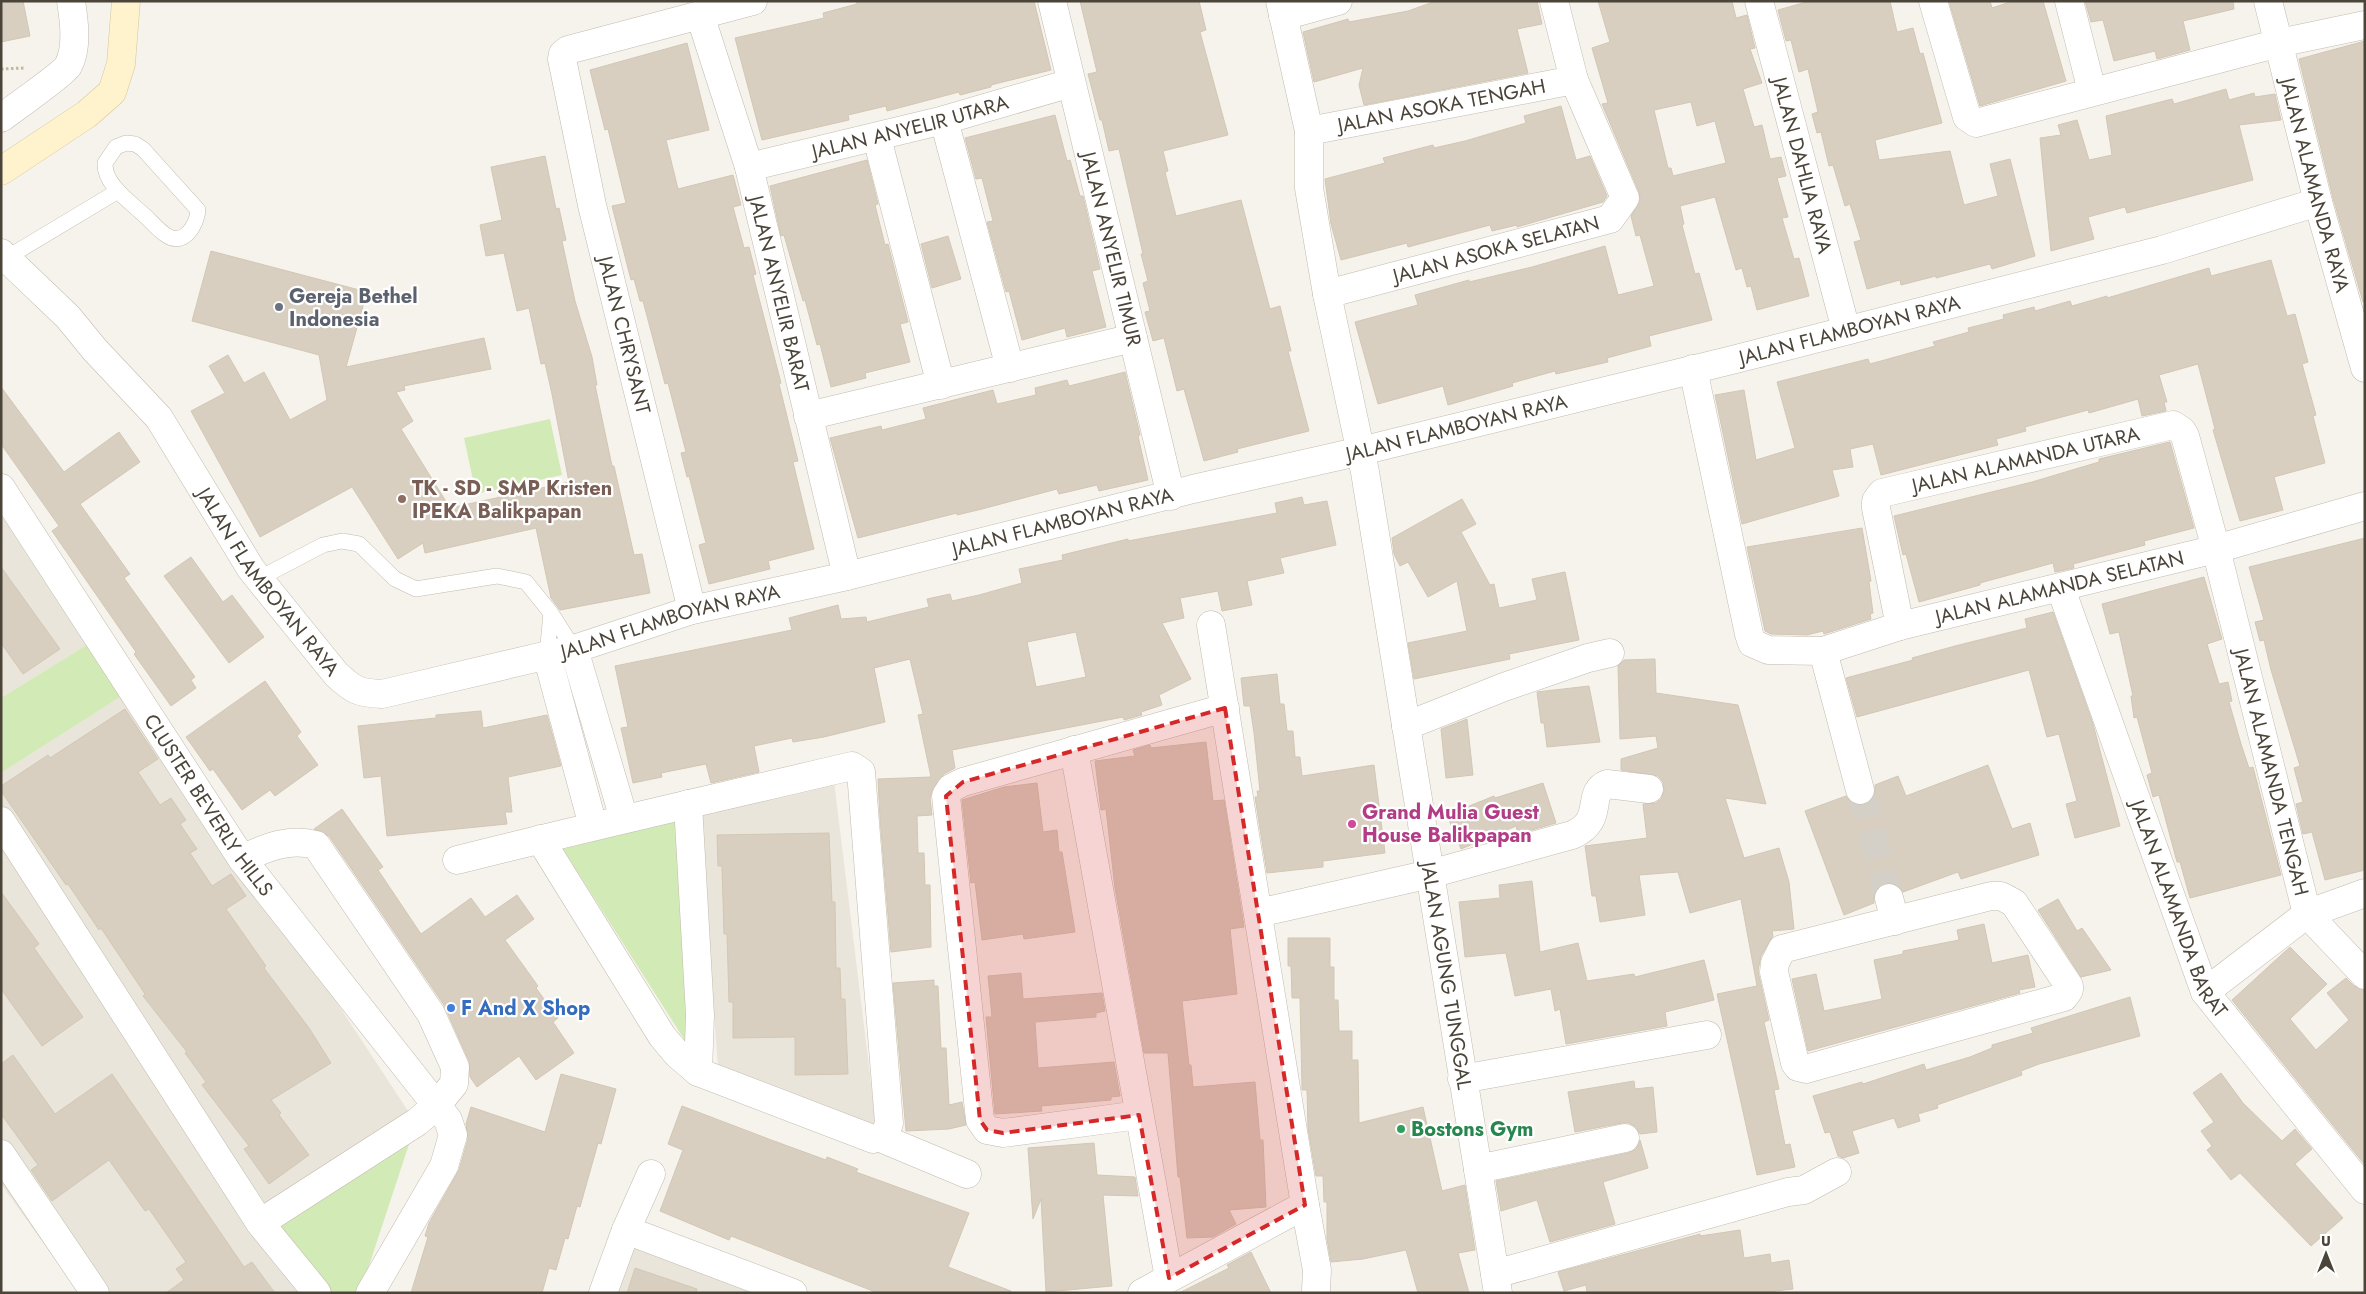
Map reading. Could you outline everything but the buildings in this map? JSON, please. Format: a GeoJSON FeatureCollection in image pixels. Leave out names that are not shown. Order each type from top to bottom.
{"type":"FeatureCollection","features":[{"type":"Feature","properties":{"kind":"main road"},"geometry":{"type":"LineString","coordinates":[[1,171],[87,114],[112,92],[121,64],[126,1]]}},
{"type":"Feature","properties":{"kind":"street"},"geometry":{"type":"LineString","coordinates":[[1,118],[68,66],[72,51],[74,23],[71,1]]}},
{"type":"Feature","properties":{"kind":"street"},"geometry":{"type":"LineString","coordinates":[[700,15],[753,1]]}},
{"type":"Feature","properties":{"kind":"street","name":"JALAN ANYELIR TIMUR"},"geometry":{"type":"LineString","coordinates":[[1052,1],[1172,496]]}},
{"type":"Feature","properties":{"kind":"street"},"geometry":{"type":"LineString","coordinates":[[1281,8],[1338,1]]}},
{"type":"Feature","properties":{"kind":"street","name":"JALAN ASOKA SELATAN"},"geometry":{"type":"LineString","coordinates":[[1327,294],[1610,219],[1625,198],[1574,80],[1554,1]]}},
{"type":"Feature","properties":{"kind":"street","name":"JALAN DAHLIA RAYA"},"geometry":{"type":"LineString","coordinates":[[1759,1],[1846,330]]}},
{"type":"Feature","properties":{"kind":"street"},"geometry":{"type":"LineString","coordinates":[[1933,1],[1969,120],[1976,123],[2279,43],[2365,26]]}},
{"type":"Feature","properties":{"kind":"street"},"geometry":{"type":"LineString","coordinates":[[2070,1],[2092,92]]}},
{"type":"Feature","properties":{"kind":"street","name":"JALAN ALAMANDA RAYA"},"geometry":{"type":"LineString","coordinates":[[2268,1],[2318,202],[2365,368]]}},
{"type":"Feature","properties":{"kind":"street","name":"JALAN AGUNG TUNGGAL"},"geometry":{"type":"LineString","coordinates":[[1281,8],[1309,131],[1309,188],[1327,294],[1361,451],[1497,1283]]}},
{"type":"Feature","properties":{"kind":"street","name":"JALAN CHRYSANT"},"geometry":{"type":"LineString","coordinates":[[692,610],[592,205],[562,59],[563,54],[568,50],[700,15]]}},
{"type":"Feature","properties":{"kind":"street","name":"JALAN ANYELIR BARAT"},"geometry":{"type":"LineString","coordinates":[[700,15],[749,167],[847,576]]}},
{"type":"Feature","properties":{"kind":"street","name":"JALAN ASOKA TENGAH"},"geometry":{"type":"LineString","coordinates":[[1309,131],[1574,80]]}},
{"type":"Feature","properties":{"kind":"street","name":"JALAN ANYELIR UTARA"},"geometry":{"type":"LineString","coordinates":[[749,167],[877,138],[1071,83]]}},
{"type":"Feature","properties":{"kind":"street"},"geometry":{"type":"LineString","coordinates":[[944,120],[1010,368]]}},
{"type":"Feature","properties":{"kind":"street"},"geometry":{"type":"LineString","coordinates":[[877,138],[941,385]]}},
{"type":"Feature","properties":{"kind":"street","name":"JALAN FLAMBOYAN RAYA"},"geometry":{"type":"LineString","coordinates":[[5,255],[68,317],[95,350],[159,418],[258,579],[336,674],[352,689],[363,693],[382,694],[574,649],[692,610],[847,576],[1361,451],[2162,250],[2318,202]]}},
{"type":"Feature","properties":{"kind":"street"},"geometry":{"type":"LineString","coordinates":[[808,416],[1133,338]]}},
{"type":"Feature","properties":{"kind":"street","name":"JALAN ALAMANDA SELATAN"},"geometry":{"type":"LineString","coordinates":[[1693,369],[1752,643],[1768,650],[1823,651],[1900,626],[2061,589],[2216,549],[2365,506]]}},
{"type":"Feature","properties":{"kind":"street","name":"JALAN ALAMANDA UTARA"},"geometry":{"type":"LineString","coordinates":[[1900,626],[1876,508],[1876,501],[1882,493],[2173,426],[2182,431],[2185,436],[2216,549]]}},
{"type":"Feature","properties":{"kind":"street","name":"CLUSTER BEVERLY HILLS"},"geometry":{"type":"LineString","coordinates":[[1,488],[242,859],[448,1120],[454,1135],[444,1166],[370,1293]]}},
{"type":"Feature","properties":{"kind":"street","name":"JALAN ALAMANDA TENGAH"},"geometry":{"type":"LineString","coordinates":[[2216,549],[2307,914],[2365,975]]}},
{"type":"Feature","properties":{"kind":"street","name":"JALAN ALAMANDA BARAT"},"geometry":{"type":"LineString","coordinates":[[2061,589],[2205,992],[2365,1190]]}},
{"type":"Feature","properties":{"kind":"street"},"geometry":{"type":"LineString","coordinates":[[1211,625],[1317,1270],[1316,1290]]}},
{"type":"Feature","properties":{"kind":"street"},"geometry":{"type":"LineString","coordinates":[[574,649],[624,819]]}},
{"type":"Feature","properties":{"kind":"street"},"geometry":{"type":"LineString","coordinates":[[1823,651],[1860,790]]}},
{"type":"Feature","properties":{"kind":"street"},"geometry":{"type":"LineString","coordinates":[[1406,726],[1504,687],[1588,658],[1610,653]]}},
{"type":"Feature","properties":{"kind":"street"},"geometry":{"type":"LineString","coordinates":[[547,656],[593,826]]}},
{"type":"Feature","properties":{"kind":"street"},"geometry":{"type":"LineString","coordinates":[[1139,1115],[1003,1133],[987,1130],[980,1120],[946,796],[951,788],[963,782],[1225,708]]}},
{"type":"Feature","properties":{"kind":"street"},"geometry":{"type":"LineString","coordinates":[[1074,750],[1169,1278]]}},
{"type":"Feature","properties":{"kind":"street"},"geometry":{"type":"LineString","coordinates":[[457,860],[593,826],[852,766],[861,772],[890,1123],[886,1133],[881,1138]]}},
{"type":"Feature","properties":{"kind":"street"},"geometry":{"type":"LineString","coordinates":[[1258,912],[1430,874],[1583,831],[1590,824],[1597,792],[1608,784],[1649,790]]}},
{"type":"Feature","properties":{"kind":"street"},"geometry":{"type":"LineString","coordinates":[[688,804],[700,1015],[698,1072]]}},
{"type":"Feature","properties":{"kind":"street"},"geometry":{"type":"LineString","coordinates":[[1,821],[260,1224],[317,1293]]}},
{"type":"Feature","properties":{"kind":"street"},"geometry":{"type":"LineString","coordinates":[[540,839],[662,1036],[677,1054],[698,1072],[873,1139],[881,1138],[967,1174]]}},
{"type":"Feature","properties":{"kind":"street"},"geometry":{"type":"LineString","coordinates":[[242,859],[268,847],[287,842],[303,841],[316,844],[431,1014],[456,1067],[454,1084],[436,1106],[417,1122],[260,1224]]}},
{"type":"Feature","properties":{"kind":"street"},"geometry":{"type":"LineString","coordinates":[[2205,992],[2307,914],[2365,893]]}},
{"type":"Feature","properties":{"kind":"street"},"geometry":{"type":"LineString","coordinates":[[1990,896],[2008,898],[2025,919],[2069,986],[2069,990],[2064,997],[1801,1069],[1795,1063],[1774,972],[1779,954],[1782,949],[1892,910],[1990,896]]}},
{"type":"Feature","properties":{"kind":"street"},"geometry":{"type":"LineString","coordinates":[[1462,1078],[1707,1035]]}},
{"type":"Feature","properties":{"kind":"street"},"geometry":{"type":"LineString","coordinates":[[1478,1169],[1625,1138]]}},
{"type":"Feature","properties":{"kind":"street"},"geometry":{"type":"LineString","coordinates":[[1,1154],[95,1293]]}},
{"type":"Feature","properties":{"kind":"street"},"geometry":{"type":"LineString","coordinates":[[1497,1283],[1788,1192],[1804,1190],[1837,1172]]}},
{"type":"Feature","properties":{"kind":"street"},"geometry":{"type":"LineString","coordinates":[[603,1293],[626,1230],[651,1174]]}},
{"type":"Feature","properties":{"kind":"street"},"geometry":{"type":"LineString","coordinates":[[1142,1293],[1305,1205]]}},
{"type":"Feature","properties":{"kind":"street"},"geometry":{"type":"LineString","coordinates":[[626,1230],[793,1293]]}},
{"type":"Feature","properties":{"kind":"lane"},"geometry":{"type":"LineString","coordinates":[[126,143],[135,144],[143,149],[190,199],[198,210],[197,220],[191,231],[180,238],[168,237],[118,191],[108,176],[105,163],[116,146],[126,143]]}},
{"type":"Feature","properties":{"kind":"lane"},"geometry":{"type":"LineString","coordinates":[[5,255],[118,191]]}},
{"type":"Feature","properties":{"kind":"lane"},"geometry":{"type":"LineString","coordinates":[[258,579],[324,544],[342,541],[359,544],[395,579],[416,590],[497,576],[526,582],[551,612],[574,649]]}},
{"type":"Feature","properties":{"kind":"lane"},"geometry":{"type":"LineString","coordinates":[[547,656],[551,612]]}},
{"type":"Feature","properties":{"kind":"highlighted area"},"geometry":{"type":"Polygon","coordinates":[[[1225,708],[1305,1205],[1169,1278],[1139,1115],[1003,1133],[987,1130],[980,1120],[946,796],[963,782],[1225,708]]]}},
{"type":"Feature","properties":{"kind":"shaded area"},"geometry":{"type":"Polygon","coordinates":[[[1,495],[98,638],[1,698],[1,495]]]}},
{"type":"Feature","properties":{"kind":"shaded area"},"geometry":{"type":"Polygon","coordinates":[[[131,690],[416,1123],[317,1293],[79,1293],[1,1184],[1,773],[131,690]]]}},
{"type":"Feature","properties":{"kind":"shaded area"},"geometry":{"type":"Polygon","coordinates":[[[834,781],[877,1132],[718,1066],[698,815],[834,781]]]}},
{"type":"Feature","properties":{"kind":"shaded area"},"geometry":{"type":"Polygon","coordinates":[[[626,1230],[793,1293],[603,1293],[626,1230]]]}},
{"type":"Feature","properties":{"kind":"green space"},"geometry":{"type":"Polygon","coordinates":[[[550,419],[562,475],[476,494],[464,438],[550,419]]]}},
{"type":"Feature","properties":{"kind":"green space"},"geometry":{"type":"Polygon","coordinates":[[[98,638],[131,690],[1,773],[1,698],[98,638]]]}},
{"type":"Feature","properties":{"kind":"green space"},"geometry":{"type":"Polygon","coordinates":[[[675,821],[689,1047],[563,849],[675,821]]]}},
{"type":"Feature","properties":{"kind":"green space"},"geometry":{"type":"Polygon","coordinates":[[[416,1123],[360,1293],[317,1293],[260,1223],[416,1123]]]}},
{"type":"Feature","properties":{"kind":"tunnel"},"geometry":{"type":"LineString","coordinates":[[1860,790],[1889,898]]}},
{"type":"Feature","properties":{"kind":"place","name":"Gereja Bethel Indonesia"},"geometry":{"type":"Point","coordinates":[279,307]}},
{"type":"Feature","properties":{"kind":"place","name":"TK - SD - SMP Kristen IPEKA Balikpapan"},"geometry":{"type":"Point","coordinates":[402,499]}},
{"type":"Feature","properties":{"kind":"place","name":"Grand Mulia Guest House Balikpapan"},"geometry":{"type":"Point","coordinates":[1352,824]}},
{"type":"Feature","properties":{"kind":"place","name":"F And X Shop"},"geometry":{"type":"Point","coordinates":[451,1008]}},
{"type":"Feature","properties":{"kind":"place","name":"Bostons Gym"},"geometry":{"type":"Point","coordinates":[1401,1129]}}]}
